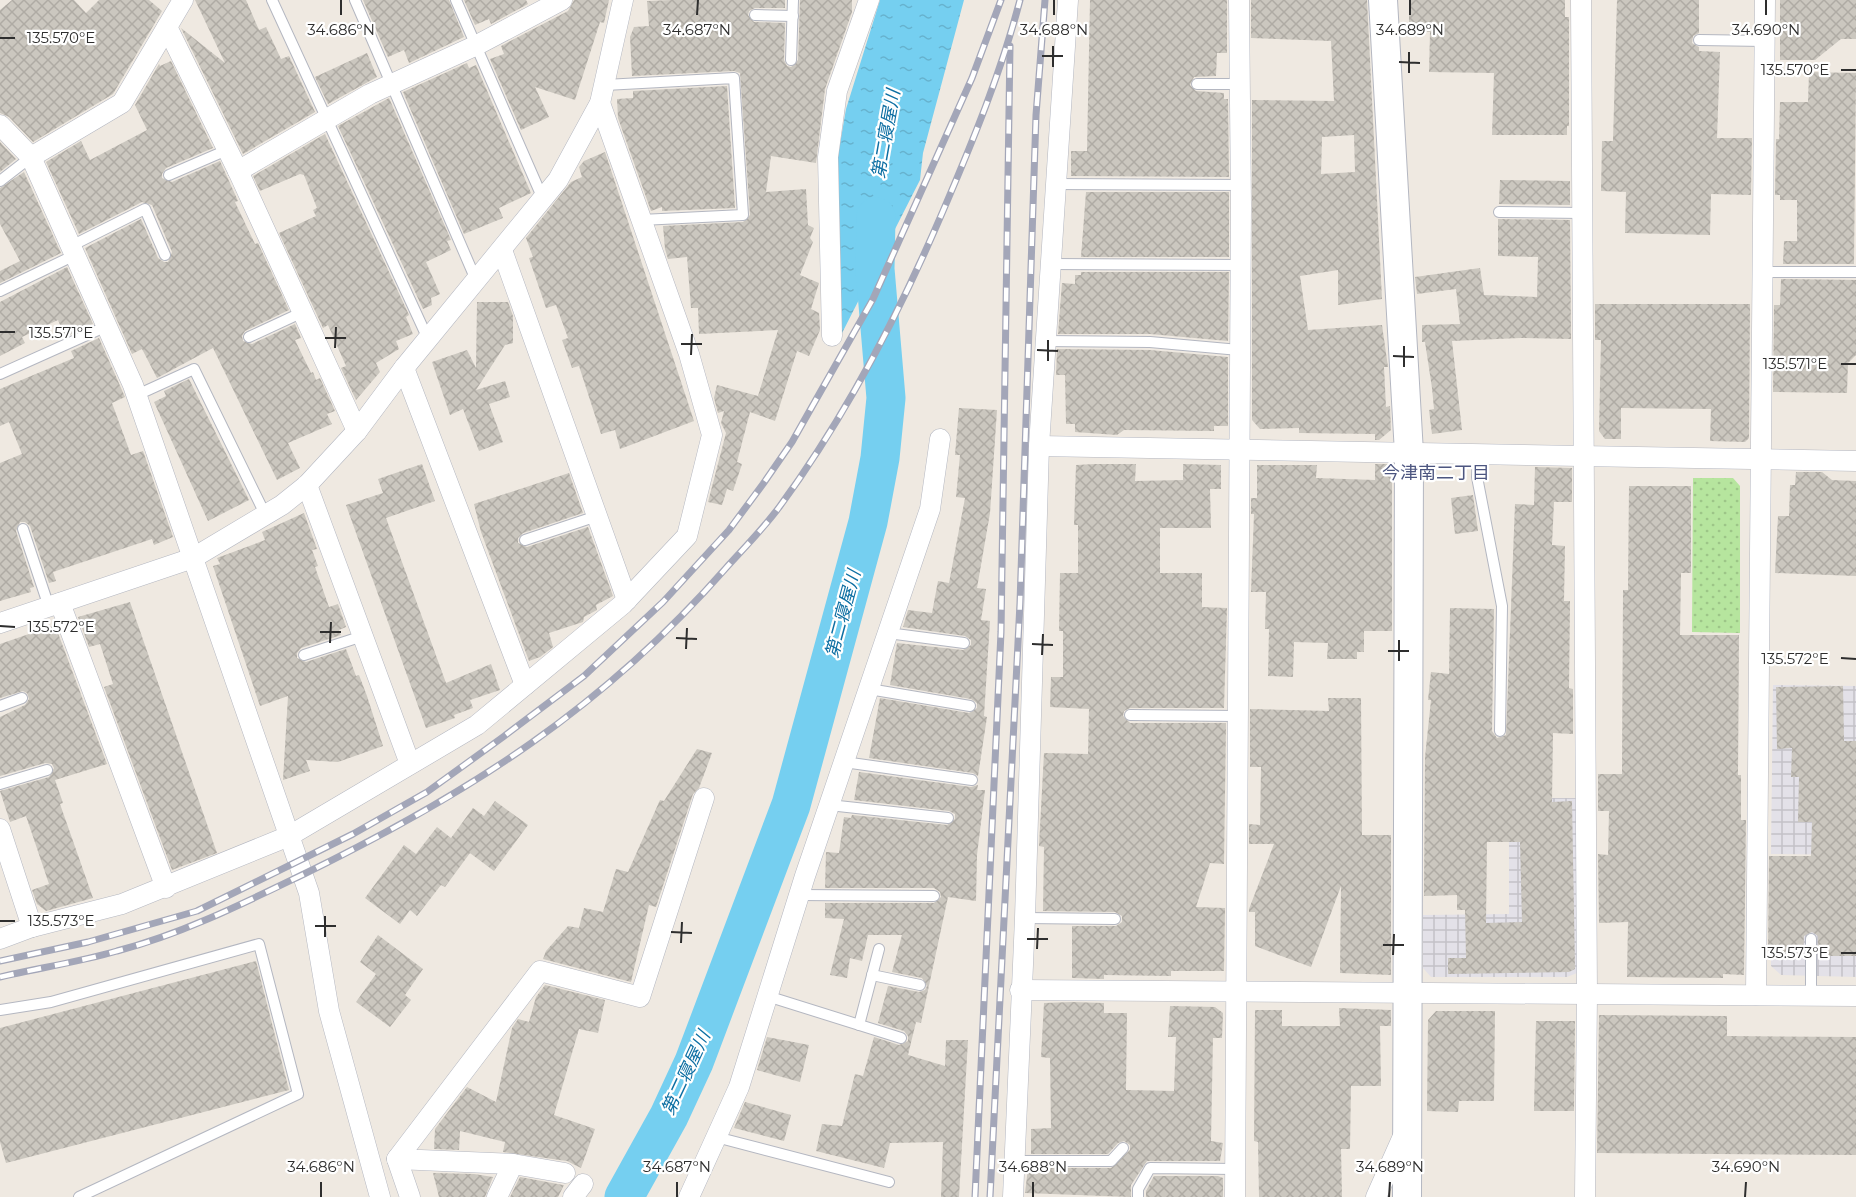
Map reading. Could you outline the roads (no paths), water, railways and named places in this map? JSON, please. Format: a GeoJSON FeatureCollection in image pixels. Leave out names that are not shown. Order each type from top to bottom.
{"type":"FeatureCollection","features":[{"type":"Feature","properties":{"kind":"street"},"geometry":{"type":"LineString","coordinates":[[238,171],[392,84],[477,45],[542,5],[562,0]]}},
{"type":"Feature","properties":{"kind":"street"},"geometry":{"type":"LineString","coordinates":[[0,622],[193,558],[266,514],[307,484],[357,431],[428,339],[558,180],[602,94],[623,0]]}},
{"type":"Feature","properties":{"kind":"street"},"geometry":{"type":"LineString","coordinates":[[832,336],[828,157],[837,91],[868,0]]}},
{"type":"Feature","properties":{"kind":"street"},"geometry":{"type":"LineString","coordinates":[[1013,1197],[1020,990],[1025,918],[1039,446],[1068,0]]}},
{"type":"Feature","properties":{"kind":"street"},"geometry":{"type":"LineString","coordinates":[[1235,1197],[1234,992],[1241,185],[1239,0]]}},
{"type":"Feature","properties":{"kind":"street"},"geometry":{"type":"LineString","coordinates":[[1383,0],[1409,453],[1406,992],[1409,1123],[1407,1197]]}},
{"type":"Feature","properties":{"kind":"street"},"geometry":{"type":"LineString","coordinates":[[1581,0],[1587,995],[1585,1197]]}},
{"type":"Feature","properties":{"kind":"street"},"geometry":{"type":"LineString","coordinates":[[1756,995],[1765,0]]}},
{"type":"Feature","properties":{"kind":"street"},"geometry":{"type":"LineString","coordinates":[[31,157],[122,103],[167,27],[178,2]]}},
{"type":"Feature","properties":{"kind":"street"},"geometry":{"type":"LineString","coordinates":[[167,27],[238,171],[357,431]]}},
{"type":"Feature","properties":{"kind":"street"},"geometry":{"type":"LineString","coordinates":[[0,939],[32,927],[122,904],[290,836],[477,725],[627,600],[687,536],[712,435],[689,354],[641,220],[602,94]]}},
{"type":"Feature","properties":{"kind":"street"},"geometry":{"type":"LineString","coordinates":[[0,125],[31,157],[137,395],[309,893],[330,1011],[380,1197]]}},
{"type":"Feature","properties":{"kind":"street"},"geometry":{"type":"LineString","coordinates":[[502,250],[627,600]]}},
{"type":"Feature","properties":{"kind":"street"},"geometry":{"type":"LineString","coordinates":[[405,368],[525,685]]}},
{"type":"Feature","properties":{"kind":"street"},"geometry":{"type":"LineString","coordinates":[[689,1197],[739,1086],[799,895],[930,509],[940,439]]}},
{"type":"Feature","properties":{"kind":"street"},"geometry":{"type":"LineString","coordinates":[[1039,446],[1583,454],[1856,461]]}},
{"type":"Feature","properties":{"kind":"street"},"geometry":{"type":"LineString","coordinates":[[307,484],[410,764]]}},
{"type":"Feature","properties":{"kind":"street"},"geometry":{"type":"LineString","coordinates":[[54,605],[166,888]]}},
{"type":"Feature","properties":{"kind":"street"},"geometry":{"type":"LineString","coordinates":[[398,1159],[540,971],[640,997],[704,798]]}},
{"type":"Feature","properties":{"kind":"street"},"geometry":{"type":"LineString","coordinates":[[0,829],[32,927]]}},
{"type":"Feature","properties":{"kind":"street"},"geometry":{"type":"LineString","coordinates":[[1020,990],[1856,996]]}},
{"type":"Feature","properties":{"kind":"street"},"geometry":{"type":"LineString","coordinates":[[1376,1197],[1409,1123]]}},
{"type":"Feature","properties":{"kind":"street"},"geometry":{"type":"LineString","coordinates":[[398,1159],[513,1164],[565,1173]]}},
{"type":"Feature","properties":{"kind":"street"},"geometry":{"type":"LineString","coordinates":[[398,1159],[410,1197]]}},
{"type":"Feature","properties":{"kind":"street"},"geometry":{"type":"LineString","coordinates":[[497,1197],[513,1164]]}},
{"type":"Feature","properties":{"kind":"lane"},"geometry":{"type":"LineString","coordinates":[[272,0],[329,118],[428,339]]}},
{"type":"Feature","properties":{"kind":"lane"},"geometry":{"type":"LineString","coordinates":[[355,0],[476,280]]}},
{"type":"Feature","properties":{"kind":"lane"},"geometry":{"type":"LineString","coordinates":[[456,0],[543,199]]}},
{"type":"Feature","properties":{"kind":"lane"},"geometry":{"type":"LineString","coordinates":[[791,60],[793,0]]}},
{"type":"Feature","properties":{"kind":"lane"},"geometry":{"type":"LineString","coordinates":[[756,15],[792,16]]}},
{"type":"Feature","properties":{"kind":"lane"},"geometry":{"type":"LineString","coordinates":[[1699,40],[1765,41]]}},
{"type":"Feature","properties":{"kind":"lane"},"geometry":{"type":"LineString","coordinates":[[602,94],[734,78],[743,215],[641,220]]}},
{"type":"Feature","properties":{"kind":"lane"},"geometry":{"type":"LineString","coordinates":[[1197,84],[1240,84]]}},
{"type":"Feature","properties":{"kind":"lane"},"geometry":{"type":"LineString","coordinates":[[169,175],[227,150]]}},
{"type":"Feature","properties":{"kind":"lane"},"geometry":{"type":"LineString","coordinates":[[0,181],[31,157]]}},
{"type":"Feature","properties":{"kind":"lane"},"geometry":{"type":"LineString","coordinates":[[1055,184],[1241,185]]}},
{"type":"Feature","properties":{"kind":"lane"},"geometry":{"type":"LineString","coordinates":[[0,291],[145,209],[165,255]]}},
{"type":"Feature","properties":{"kind":"lane"},"geometry":{"type":"LineString","coordinates":[[1499,212],[1582,213]]}},
{"type":"Feature","properties":{"kind":"lane"},"geometry":{"type":"LineString","coordinates":[[1050,264],[1240,265]]}},
{"type":"Feature","properties":{"kind":"lane"},"geometry":{"type":"LineString","coordinates":[[1763,272],[1856,272]]}},
{"type":"Feature","properties":{"kind":"lane"},"geometry":{"type":"LineString","coordinates":[[249,337],[303,312]]}},
{"type":"Feature","properties":{"kind":"lane"},"geometry":{"type":"LineString","coordinates":[[0,374],[107,326]]}},
{"type":"Feature","properties":{"kind":"lane"},"geometry":{"type":"LineString","coordinates":[[1046,342],[1150,342],[1239,350]]}},
{"type":"Feature","properties":{"kind":"lane"},"geometry":{"type":"LineString","coordinates":[[137,395],[194,369],[266,514]]}},
{"type":"Feature","properties":{"kind":"lane"},"geometry":{"type":"LineString","coordinates":[[1478,453],[1477,477],[1502,606],[1500,731]]}},
{"type":"Feature","properties":{"kind":"lane"},"geometry":{"type":"LineString","coordinates":[[525,540],[597,516]]}},
{"type":"Feature","properties":{"kind":"lane"},"geometry":{"type":"LineString","coordinates":[[23,529],[54,605]]}},
{"type":"Feature","properties":{"kind":"lane"},"geometry":{"type":"LineString","coordinates":[[888,633],[964,643]]}},
{"type":"Feature","properties":{"kind":"lane"},"geometry":{"type":"LineString","coordinates":[[304,655],[363,636]]}},
{"type":"Feature","properties":{"kind":"lane"},"geometry":{"type":"LineString","coordinates":[[869,689],[970,706]]}},
{"type":"Feature","properties":{"kind":"lane"},"geometry":{"type":"LineString","coordinates":[[0,706],[22,698]]}},
{"type":"Feature","properties":{"kind":"lane"},"geometry":{"type":"LineString","coordinates":[[1130,715],[1236,716]]}},
{"type":"Feature","properties":{"kind":"lane"},"geometry":{"type":"LineString","coordinates":[[844,762],[972,780]]}},
{"type":"Feature","properties":{"kind":"lane"},"geometry":{"type":"LineString","coordinates":[[0,784],[47,770]]}},
{"type":"Feature","properties":{"kind":"lane"},"geometry":{"type":"LineString","coordinates":[[829,805],[948,818]]}},
{"type":"Feature","properties":{"kind":"lane"},"geometry":{"type":"LineString","coordinates":[[799,895],[934,896]]}},
{"type":"Feature","properties":{"kind":"lane"},"geometry":{"type":"LineString","coordinates":[[1025,918],[1115,920]]}},
{"type":"Feature","properties":{"kind":"lane"},"geometry":{"type":"LineString","coordinates":[[1811,939],[1811,995]]}},
{"type":"Feature","properties":{"kind":"lane"},"geometry":{"type":"LineString","coordinates":[[0,1010],[51,1002],[259,944],[298,1094],[79,1197]]}},
{"type":"Feature","properties":{"kind":"lane"},"geometry":{"type":"LineString","coordinates":[[859,1025],[879,949]]}},
{"type":"Feature","properties":{"kind":"lane"},"geometry":{"type":"LineString","coordinates":[[872,975],[920,985]]}},
{"type":"Feature","properties":{"kind":"lane"},"geometry":{"type":"LineString","coordinates":[[766,996],[902,1038]]}},
{"type":"Feature","properties":{"kind":"lane"},"geometry":{"type":"LineString","coordinates":[[716,1137],[889,1182]]}},
{"type":"Feature","properties":{"kind":"lane"},"geometry":{"type":"LineString","coordinates":[[1014,1161],[1111,1161],[1123,1148]]}},
{"type":"Feature","properties":{"kind":"lane"},"geometry":{"type":"LineString","coordinates":[[1138,1197],[1138,1189],[1150,1168],[1235,1169]]}},
{"type":"Feature","properties":{"kind":"water"},"geometry":{"type":"Polygon","coordinates":[[[880,0],[964,0],[923,153],[920,180],[839,339],[835,173],[846,109],[880,0]]]}},
{"type":"Feature","properties":{"kind":"waterway","name":"第二寝屋川"},"geometry":{"type":"LineString","coordinates":[[624,1197],[669,1116],[694,1062],[791,805],[868,522],[880,458],[886,398],[875,269],[876,217]]}},
{"type":"Feature","properties":{"kind":"railway"},"geometry":{"type":"LineString","coordinates":[[0,961],[88,942],[197,911],[353,834],[427,792],[503,737],[584,676],[663,602],[729,530],[763,484],[792,442],[873,299],[972,78],[1001,0]]}},
{"type":"Feature","properties":{"kind":"railway"},"geometry":{"type":"LineString","coordinates":[[0,977],[103,955],[165,936],[236,907],[365,843],[423,812],[531,743],[582,705],[632,663],[679,618],[754,538],[780,506],[827,436],[870,363],[926,250],[965,160],[995,81],[1020,0]]}},
{"type":"Feature","properties":{"kind":"railway"},"geometry":{"type":"LineString","coordinates":[[990,1197],[1020,603],[1036,115],[1045,0]]}},
{"type":"Feature","properties":{"kind":"railway"},"geometry":{"type":"LineString","coordinates":[[975,1197],[1001,632],[1010,46]]}},
{"type":"Feature","properties":{"kind":"district","name":"今津南二丁目"},"geometry":{"type":"Point","coordinates":[1436,473]}}]}
